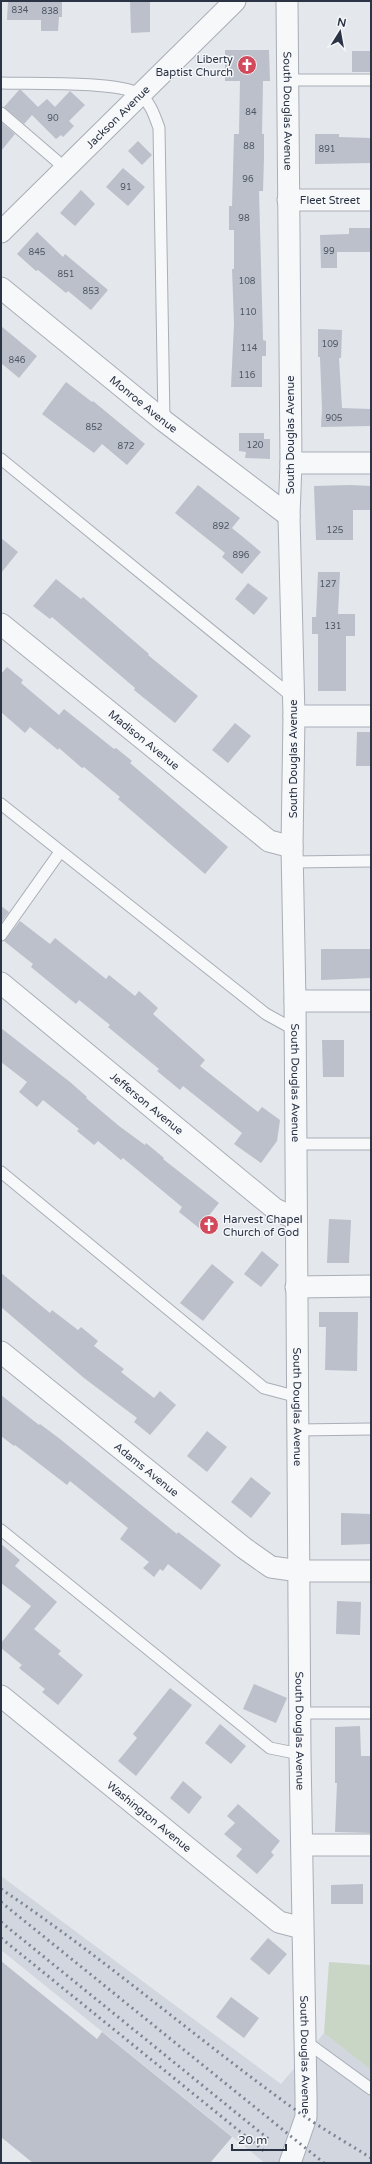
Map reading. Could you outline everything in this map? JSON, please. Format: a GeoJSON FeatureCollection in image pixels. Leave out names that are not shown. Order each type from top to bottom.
{"type":"FeatureCollection","features":[{"type":"Feature","properties":{"kind":"street","name":"Jackson Avenue"},"geometry":{"type":"LineString","coordinates":[[1,232],[235,1]]}},
{"type":"Feature","properties":{"kind":"street","name":"South Douglas Avenue"},"geometry":{"type":"LineString","coordinates":[[287,1],[291,463],[290,516],[294,707],[293,854],[300,1754],[306,2117],[290,2163]]}},
{"type":"Feature","properties":{"kind":"street","name":"Fleet Street"},"geometry":{"type":"LineString","coordinates":[[288,200],[371,200]]}},
{"type":"Feature","properties":{"kind":"street","name":"Monroe Avenue"},"geometry":{"type":"LineString","coordinates":[[1,288],[164,421],[290,516]]}},
{"type":"Feature","properties":{"kind":"street"},"geometry":{"type":"LineString","coordinates":[[291,463],[371,463]]}},
{"type":"Feature","properties":{"kind":"street","name":"Madison Avenue"},"geometry":{"type":"LineString","coordinates":[[1,624],[269,840],[293,854]]}},
{"type":"Feature","properties":{"kind":"street"},"geometry":{"type":"LineString","coordinates":[[294,707],[371,716]]}},
{"type":"Feature","properties":{"kind":"street","name":"Jefferson Avenue"},"geometry":{"type":"LineString","coordinates":[[1,983],[275,1209],[296,1219]]}},
{"type":"Feature","properties":{"kind":"street"},"geometry":{"type":"LineString","coordinates":[[295,1002],[371,1001]]}},
{"type":"Feature","properties":{"kind":"street"},"geometry":{"type":"LineString","coordinates":[[296,1287],[371,1286]]}},
{"type":"Feature","properties":{"kind":"street","name":"Adams Avenue"},"geometry":{"type":"LineString","coordinates":[[1,1352],[244,1548],[271,1567],[299,1572],[371,1571]]}},
{"type":"Feature","properties":{"kind":"street","name":"Washington Avenue"},"geometry":{"type":"LineString","coordinates":[[1,1696],[279,1922],[302,1928]]}},
{"type":"Feature","properties":{"kind":"street"},"geometry":{"type":"LineString","coordinates":[[302,1845],[371,1845]]}},
{"type":"Feature","properties":{"kind":"lane"},"geometry":{"type":"LineString","coordinates":[[287,80],[371,80]]}},
{"type":"Feature","properties":{"kind":"lane"},"geometry":{"type":"LineString","coordinates":[[1,84],[116,87],[140,94],[153,110],[159,128],[164,421]]}},
{"type":"Feature","properties":{"kind":"lane"},"geometry":{"type":"LineString","coordinates":[[1,113],[65,168]]}},
{"type":"Feature","properties":{"kind":"lane"},"geometry":{"type":"LineString","coordinates":[[1,459],[294,707]]}},
{"type":"Feature","properties":{"kind":"lane"},"geometry":{"type":"LineString","coordinates":[[1,804],[266,1014],[295,1030]]}},
{"type":"Feature","properties":{"kind":"lane"},"geometry":{"type":"LineString","coordinates":[[1,935],[60,852]]}},
{"type":"Feature","properties":{"kind":"lane"},"geometry":{"type":"LineString","coordinates":[[293,854],[371,861]]}},
{"type":"Feature","properties":{"kind":"lane"},"geometry":{"type":"LineString","coordinates":[[296,1144],[371,1144]]}},
{"type":"Feature","properties":{"kind":"lane"},"geometry":{"type":"LineString","coordinates":[[1,1172],[264,1388],[298,1397]]}},
{"type":"Feature","properties":{"kind":"lane"},"geometry":{"type":"LineString","coordinates":[[298,1430],[371,1429]]}},
{"type":"Feature","properties":{"kind":"lane"},"geometry":{"type":"LineString","coordinates":[[1,1530],[270,1748],[300,1754]]}},
{"type":"Feature","properties":{"kind":"lane"},"geometry":{"type":"LineString","coordinates":[[300,1713],[371,1713]]}},
{"type":"Feature","properties":{"kind":"lane"},"geometry":{"type":"LineString","coordinates":[[305,2041],[371,2089]]}},
{"type":"Feature","properties":{"kind":"shaded area"},"geometry":{"type":"Polygon","coordinates":[[[1,1876],[281,2084],[324,2033],[371,2070],[371,2163],[265,2163],[1,1950],[1,1876]]]}},
{"type":"Feature","properties":{"kind":"green space"},"geometry":{"type":"Polygon","coordinates":[[[329,1962],[371,1965],[371,2070],[324,2033],[329,1962]]]}},
{"type":"Feature","properties":{"kind":"building"},"geometry":{"type":"Polygon","coordinates":[[[8,1],[62,1],[62,17],[59,17],[58,31],[41,31],[41,20],[7,20],[8,1]]]}},
{"type":"Feature","properties":{"kind":"building"},"geometry":{"type":"Polygon","coordinates":[[[130,1],[150,1],[150,32],[131,33],[130,1]]]}},
{"type":"Feature","properties":{"kind":"building"},"geometry":{"type":"Polygon","coordinates":[[[225,50],[269,50],[270,81],[263,81],[263,191],[259,191],[263,340],[266,341],[266,356],[262,356],[262,387],[231,387],[234,324],[232,269],[234,269],[234,230],[229,230],[229,206],[232,206],[234,134],[239,134],[240,81],[225,81],[225,50]]]}},
{"type":"Feature","properties":{"kind":"building"},"geometry":{"type":"Polygon","coordinates":[[[352,51],[371,51],[371,72],[352,72],[352,51]]]}},
{"type":"Feature","properties":{"kind":"building"},"geometry":{"type":"Polygon","coordinates":[[[19,90],[21,90],[38,107],[47,99],[55,107],[70,91],[85,105],[69,121],[74,126],[63,137],[61,135],[56,139],[32,115],[24,124],[4,107],[19,90]]]}},
{"type":"Feature","properties":{"kind":"building"},"geometry":{"type":"Polygon","coordinates":[[[1,122],[15,134],[1,151],[1,122]]]}},
{"type":"Feature","properties":{"kind":"building"},"geometry":{"type":"Polygon","coordinates":[[[315,134],[339,134],[339,137],[371,138],[371,163],[315,164],[315,134]]]}},
{"type":"Feature","properties":{"kind":"building"},"geometry":{"type":"Polygon","coordinates":[[[138,141],[152,155],[142,165],[128,151],[138,141]]]}},
{"type":"Feature","properties":{"kind":"building"},"geometry":{"type":"Polygon","coordinates":[[[123,168],[145,187],[128,206],[106,187],[123,168]]]}},
{"type":"Feature","properties":{"kind":"building"},"geometry":{"type":"Polygon","coordinates":[[[81,190],[95,204],[75,226],[60,213],[81,190]]]}},
{"type":"Feature","properties":{"kind":"building"},"geometry":{"type":"Polygon","coordinates":[[[349,228],[371,228],[371,252],[337,252],[337,268],[321,268],[320,235],[349,234],[349,228]]]}},
{"type":"Feature","properties":{"kind":"building"},"geometry":{"type":"Polygon","coordinates":[[[37,232],[63,257],[65,254],[108,290],[91,310],[68,291],[66,293],[38,270],[36,271],[17,254],[37,232]]]}},
{"type":"Feature","properties":{"kind":"building"},"geometry":{"type":"Polygon","coordinates":[[[1,326],[37,356],[19,378],[1,363],[1,326]]]}},
{"type":"Feature","properties":{"kind":"building"},"geometry":{"type":"Polygon","coordinates":[[[318,329],[342,330],[341,358],[339,358],[342,408],[370,409],[370,426],[321,427],[322,409],[320,357],[318,357],[318,329]]]}},
{"type":"Feature","properties":{"kind":"building"},"geometry":{"type":"Polygon","coordinates":[[[66,382],[92,402],[93,401],[145,444],[127,465],[102,444],[94,453],[42,414],[66,382]]]}},
{"type":"Feature","properties":{"kind":"building"},"geometry":{"type":"Polygon","coordinates":[[[239,433],[264,433],[264,439],[270,439],[270,459],[245,458],[246,452],[239,451],[239,433]]]}},
{"type":"Feature","properties":{"kind":"building"},"geometry":{"type":"Polygon","coordinates":[[[198,485],[240,518],[232,528],[261,552],[242,574],[222,557],[225,553],[175,513],[198,485]]]}},
{"type":"Feature","properties":{"kind":"building"},"geometry":{"type":"Polygon","coordinates":[[[314,486],[371,486],[371,510],[353,510],[353,540],[316,540],[314,486]]]}},
{"type":"Feature","properties":{"kind":"building"},"geometry":{"type":"Polygon","coordinates":[[[1,538],[18,552],[1,573],[1,538]]]}},
{"type":"Feature","properties":{"kind":"building"},"geometry":{"type":"Polygon","coordinates":[[[318,572],[340,572],[338,614],[355,614],[355,636],[346,636],[346,691],[318,691],[318,634],[312,634],[312,617],[316,617],[318,572]]]}},
{"type":"Feature","properties":{"kind":"building"},"geometry":{"type":"Polygon","coordinates":[[[56,579],[81,599],[83,597],[149,654],[148,655],[198,696],[175,723],[134,690],[135,688],[52,617],[50,619],[33,606],[56,579]]]}},
{"type":"Feature","properties":{"kind":"building"},"geometry":{"type":"Polygon","coordinates":[[[248,583],[268,598],[254,615],[235,599],[248,583]]]}},
{"type":"Feature","properties":{"kind":"building"},"geometry":{"type":"Polygon","coordinates":[[[7,667],[23,680],[21,683],[59,715],[64,709],[114,749],[116,748],[132,761],[130,763],[228,847],[205,874],[118,799],[120,797],[84,767],[82,768],[59,748],[58,750],[30,727],[25,733],[1,712],[1,674],[7,667]]]}},
{"type":"Feature","properties":{"kind":"building"},"geometry":{"type":"Polygon","coordinates":[[[235,723],[251,736],[228,763],[212,750],[235,723]]]}},
{"type":"Feature","properties":{"kind":"building"},"geometry":{"type":"Polygon","coordinates":[[[357,732],[371,732],[371,766],[356,766],[357,732]]]}},
{"type":"Feature","properties":{"kind":"building"},"geometry":{"type":"Polygon","coordinates":[[[1,906],[9,912],[1,923],[1,906]]]}},
{"type":"Feature","properties":{"kind":"building"},"geometry":{"type":"Polygon","coordinates":[[[20,921],[50,944],[55,938],[106,979],[109,975],[135,996],[139,991],[158,1008],[153,1014],[205,1060],[200,1066],[258,1112],[262,1107],[280,1120],[277,1141],[261,1163],[234,1144],[242,1133],[183,1086],[180,1090],[157,1071],[159,1069],[108,1027],[110,1025],[79,1000],[76,1004],[31,967],[33,964],[4,941],[20,921]]]}},
{"type":"Feature","properties":{"kind":"building"},"geometry":{"type":"Polygon","coordinates":[[[321,949],[371,949],[371,978],[321,980],[321,949]]]}},
{"type":"Feature","properties":{"kind":"building"},"geometry":{"type":"Polygon","coordinates":[[[1,1028],[70,1082],[87,1097],[86,1098],[119,1126],[145,1145],[146,1143],[164,1158],[163,1159],[219,1203],[199,1228],[179,1212],[182,1207],[123,1158],[121,1160],[98,1141],[94,1145],[77,1131],[79,1129],[43,1100],[37,1107],[19,1092],[27,1082],[1,1062],[1,1028]]]}},
{"type":"Feature","properties":{"kind":"building"},"geometry":{"type":"Polygon","coordinates":[[[322,1040],[344,1040],[344,1077],[323,1077],[322,1040]]]}},
{"type":"Feature","properties":{"kind":"building"},"geometry":{"type":"Polygon","coordinates":[[[329,1219],[351,1220],[349,1263],[327,1263],[329,1219]]]}},
{"type":"Feature","properties":{"kind":"building"},"geometry":{"type":"Polygon","coordinates":[[[262,1251],[279,1265],[261,1287],[244,1274],[262,1251]]]}},
{"type":"Feature","properties":{"kind":"building"},"geometry":{"type":"Polygon","coordinates":[[[212,1264],[234,1282],[203,1321],[180,1303],[212,1264]]]}},
{"type":"Feature","properties":{"kind":"building"},"geometry":{"type":"Polygon","coordinates":[[[1,1273],[50,1313],[52,1310],[78,1330],[81,1327],[98,1341],[94,1346],[124,1369],[121,1372],[154,1398],[160,1391],[176,1405],[150,1435],[134,1422],[137,1418],[84,1378],[1,1307],[1,1273]]]}},
{"type":"Feature","properties":{"kind":"building"},"geometry":{"type":"Polygon","coordinates":[[[319,1312],[358,1312],[357,1371],[325,1370],[326,1327],[319,1327],[319,1312]]]}},
{"type":"Feature","properties":{"kind":"building"},"geometry":{"type":"Polygon","coordinates":[[[1,1395],[39,1425],[40,1424],[60,1439],[177,1534],[178,1532],[221,1565],[201,1590],[168,1564],[163,1571],[160,1569],[154,1577],[143,1568],[149,1562],[120,1539],[128,1528],[70,1481],[67,1485],[1,1436],[1,1395]]]}},
{"type":"Feature","properties":{"kind":"building"},"geometry":{"type":"Polygon","coordinates":[[[207,1431],[227,1447],[207,1472],[187,1456],[207,1431]]]}},
{"type":"Feature","properties":{"kind":"building"},"geometry":{"type":"Polygon","coordinates":[[[251,1477],[271,1493],[251,1518],[231,1502],[251,1477]]]}},
{"type":"Feature","properties":{"kind":"building"},"geometry":{"type":"Polygon","coordinates":[[[341,1513],[371,1514],[371,1544],[341,1545],[341,1513]]]}},
{"type":"Feature","properties":{"kind":"building"},"geometry":{"type":"Polygon","coordinates":[[[1,1544],[20,1560],[15,1566],[57,1602],[34,1629],[61,1651],[58,1654],[83,1675],[58,1705],[42,1692],[45,1689],[19,1668],[22,1665],[1,1648],[1,1643],[31,1606],[1,1583],[1,1544]]]}},
{"type":"Feature","properties":{"kind":"building"},"geometry":{"type":"Polygon","coordinates":[[[337,1601],[361,1602],[360,1635],[336,1634],[337,1601]]]}},
{"type":"Feature","properties":{"kind":"building"},"geometry":{"type":"Polygon","coordinates":[[[254,1684],[287,1698],[276,1723],[243,1709],[254,1684]]]}},
{"type":"Feature","properties":{"kind":"building"},"geometry":{"type":"Polygon","coordinates":[[[170,1688],[192,1705],[136,1776],[118,1761],[137,1738],[133,1734],[170,1688]]]}},
{"type":"Feature","properties":{"kind":"building"},"geometry":{"type":"Polygon","coordinates":[[[220,1724],[246,1746],[231,1764],[205,1743],[220,1724]]]}},
{"type":"Feature","properties":{"kind":"building"},"geometry":{"type":"Polygon","coordinates":[[[360,1726],[361,1756],[370,1756],[371,1833],[335,1832],[337,1783],[335,1783],[335,1727],[360,1726]]]}},
{"type":"Feature","properties":{"kind":"building"},"geometry":{"type":"Polygon","coordinates":[[[183,1781],[202,1797],[189,1814],[170,1798],[183,1781]]]}},
{"type":"Feature","properties":{"kind":"building"},"geometry":{"type":"Polygon","coordinates":[[[238,1804],[280,1841],[271,1852],[274,1855],[257,1874],[236,1856],[242,1849],[224,1834],[235,1823],[227,1816],[238,1804]]]}},
{"type":"Feature","properties":{"kind":"building"},"geometry":{"type":"Polygon","coordinates":[[[363,1884],[363,1904],[331,1904],[331,1885],[363,1884]]]}},
{"type":"Feature","properties":{"kind":"building"},"geometry":{"type":"Polygon","coordinates":[[[268,1938],[287,1954],[269,1975],[250,1959],[268,1938]]]}},
{"type":"Feature","properties":{"kind":"building"},"geometry":{"type":"Polygon","coordinates":[[[1,1961],[97,2039],[102,2032],[232,2137],[210,2163],[33,2163],[1,2137],[1,1961]]]}},
{"type":"Feature","properties":{"kind":"building"},"geometry":{"type":"Polygon","coordinates":[[[231,1997],[259,2018],[244,2038],[216,2017],[231,1997]]]}},
{"type":"Feature","properties":{"kind":"railway"},"geometry":{"type":"LineString","coordinates":[[1,1889],[116,1972],[228,2060],[304,2116],[371,2158]]}},
{"type":"Feature","properties":{"kind":"railway"},"geometry":{"type":"LineString","coordinates":[[1,1902],[324,2163]]}},
{"type":"Feature","properties":{"kind":"railway"},"geometry":{"type":"LineString","coordinates":[[1,1922],[271,2141]]}},
{"type":"Feature","properties":{"kind":"railway"},"geometry":{"type":"LineString","coordinates":[[1,1938],[264,2151]]}},
{"type":"Feature","properties":{"kind":"place","name":"Liberty Baptist Church"},"geometry":{"type":"Point","coordinates":[247,65]}},
{"type":"Feature","properties":{"kind":"place","name":"Harvest Chapel Church of God"},"geometry":{"type":"Point","coordinates":[209,1225]}}]}
